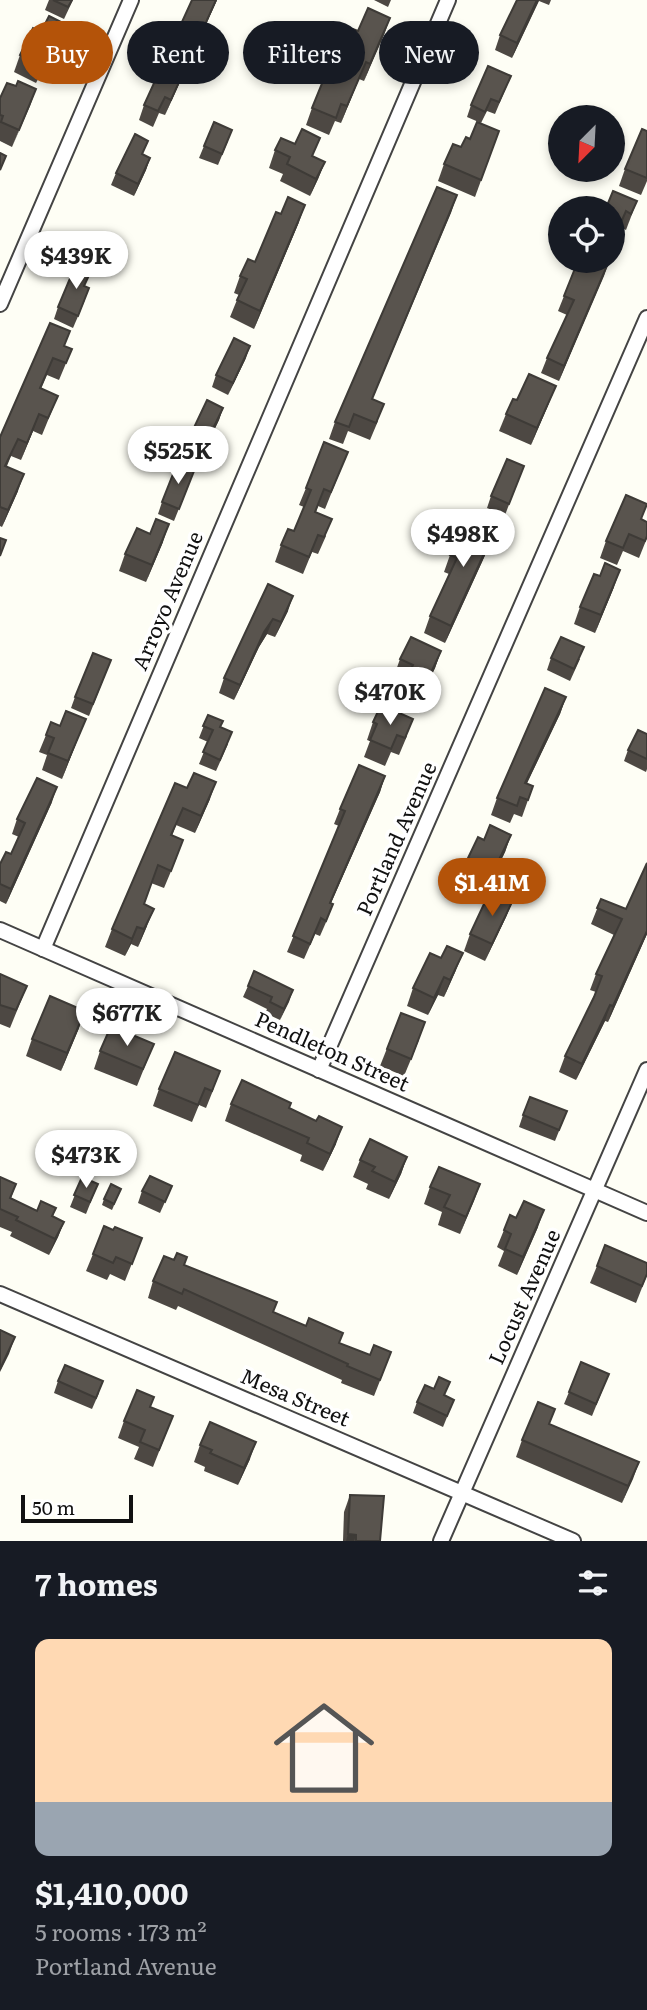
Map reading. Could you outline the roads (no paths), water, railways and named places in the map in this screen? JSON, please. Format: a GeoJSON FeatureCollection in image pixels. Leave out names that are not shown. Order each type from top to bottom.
{"type":"FeatureCollection","features":[{"type":"Feature","properties":{"kind":"street"},"geometry":{"type":"LineString","coordinates":[[0,304],[131,0]]}},
{"type":"Feature","properties":{"kind":"street","name":"Arroyo Avenue"},"geometry":{"type":"LineString","coordinates":[[43,949],[448,0]]}},
{"type":"Feature","properties":{"kind":"street","name":"Portland Avenue"},"geometry":{"type":"LineString","coordinates":[[319,1070],[647,318]]}},
{"type":"Feature","properties":{"kind":"street","name":"Pendleton Street"},"geometry":{"type":"LineString","coordinates":[[0,930],[647,1213]]}},
{"type":"Feature","properties":{"kind":"street","name":"Locust Avenue"},"geometry":{"type":"LineString","coordinates":[[440,1541],[647,1070]]}},
{"type":"Feature","properties":{"kind":"street","name":"Mesa Street"},"geometry":{"type":"LineString","coordinates":[[0,1294],[573,1541]]}}]}
